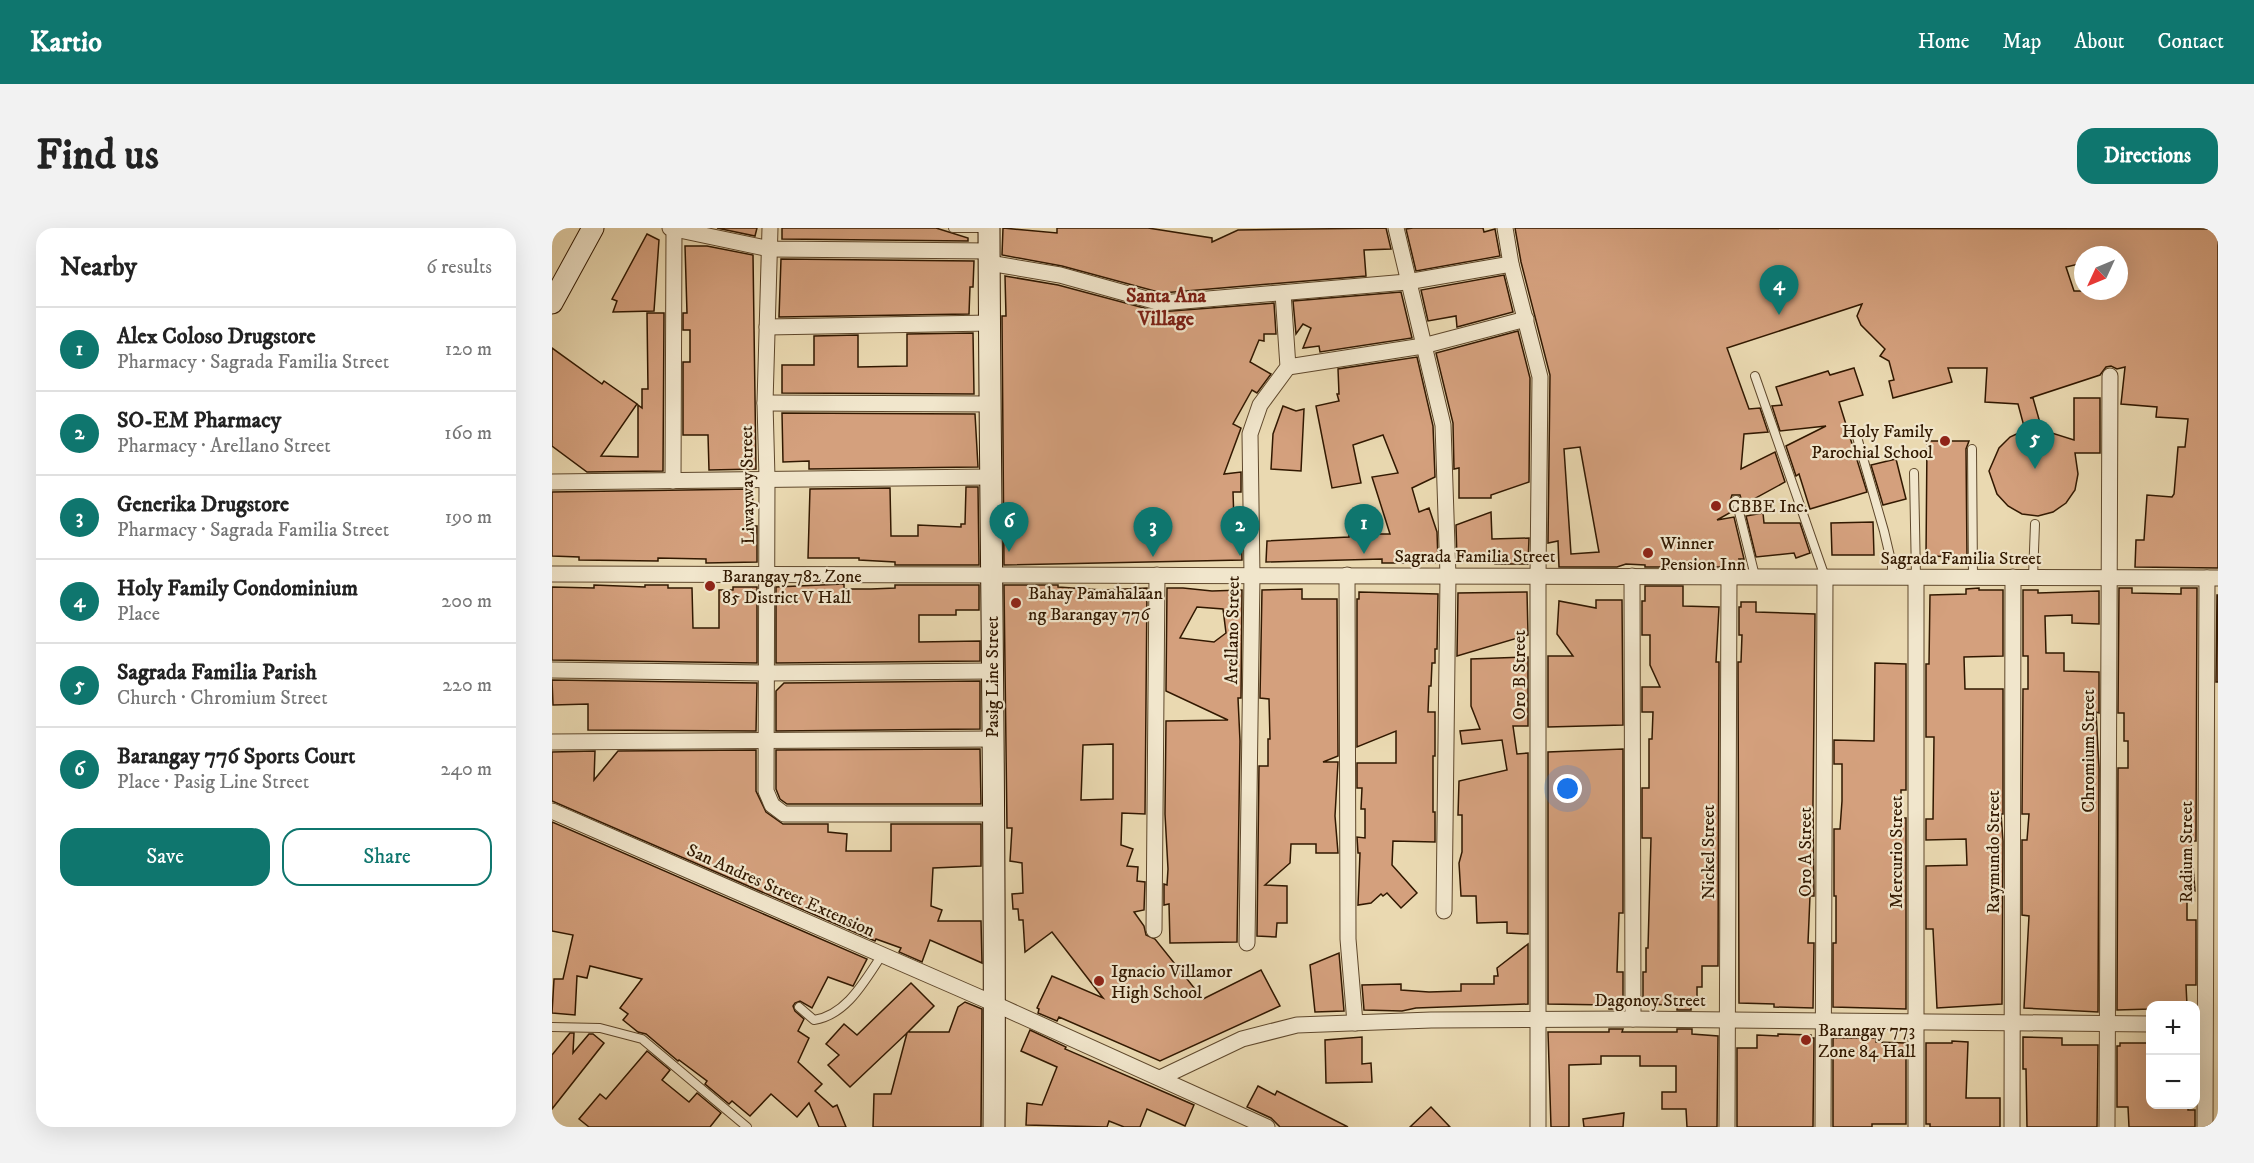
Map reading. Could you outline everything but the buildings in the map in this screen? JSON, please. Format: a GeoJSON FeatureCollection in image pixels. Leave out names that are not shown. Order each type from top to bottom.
{"type":"FeatureCollection","features":[{"type":"Feature","properties":{"kind":"main road"},"geometry":{"type":"LineString","coordinates":[[552,303],[592,228]]}},
{"type":"Feature","properties":{"kind":"main road","name":"Pasig Line Street"},"geometry":{"type":"LineString","coordinates":[[989,228],[994,1127]]}},
{"type":"Feature","properties":{"kind":"street","name":"Liwayway Street"},"geometry":{"type":"LineString","coordinates":[[770,228],[765,403],[767,478],[766,791],[772,805],[784,814],[994,814]]}},
{"type":"Feature","properties":{"kind":"street"},"geometry":{"type":"LineString","coordinates":[[1396,228],[1407,282],[1443,425],[1448,576],[1444,911]]}},
{"type":"Feature","properties":{"kind":"street","name":"Oro B Street"},"geometry":{"type":"LineString","coordinates":[[1505,228],[1511,264],[1540,377],[1538,1127]]}},
{"type":"Feature","properties":{"kind":"street"},"geometry":{"type":"LineString","coordinates":[[674,481],[672,229],[770,249],[989,257],[1161,303],[1407,282],[1511,264]]}},
{"type":"Feature","properties":{"kind":"street"},"geometry":{"type":"LineString","coordinates":[[1284,292],[1288,367],[1424,346],[1526,319]]}},
{"type":"Feature","properties":{"kind":"street"},"geometry":{"type":"LineString","coordinates":[[767,327],[990,323]]}},
{"type":"Feature","properties":{"kind":"street","name":"Arellano Street"},"geometry":{"type":"LineString","coordinates":[[1247,943],[1252,575],[1250,434],[1260,405],[1288,367]]}},
{"type":"Feature","properties":{"kind":"street","name":"Chromium Street"},"geometry":{"type":"LineString","coordinates":[[2107,1127],[2110,376]]}},
{"type":"Feature","properties":{"kind":"street"},"geometry":{"type":"LineString","coordinates":[[765,403],[991,404]]}},
{"type":"Feature","properties":{"kind":"street"},"geometry":{"type":"LineString","coordinates":[[552,482],[991,477]]}},
{"type":"Feature","properties":{"kind":"street","name":"Sagrada Familia Street"},"geometry":{"type":"LineString","coordinates":[[552,574],[2212,578]]}},
{"type":"Feature","properties":{"kind":"street"},"geometry":{"type":"LineString","coordinates":[[1154,930],[1157,575]]}},
{"type":"Feature","properties":{"kind":"street"},"geometry":{"type":"LineString","coordinates":[[1347,575],[1348,939],[1355,1023]]}},
{"type":"Feature","properties":{"kind":"street"},"geometry":{"type":"LineString","coordinates":[[1632,576],[1633,1019]]}},
{"type":"Feature","properties":{"kind":"street","name":"Nickel Street"},"geometry":{"type":"LineString","coordinates":[[1727,1127],[1729,576]]}},
{"type":"Feature","properties":{"kind":"street","name":"Oro A Street"},"geometry":{"type":"LineString","coordinates":[[1823,1127],[1826,577]]}},
{"type":"Feature","properties":{"kind":"street","name":"Mercurio Street"},"geometry":{"type":"LineString","coordinates":[[1916,577],[1916,1127]]}},
{"type":"Feature","properties":{"kind":"street","name":"Raymundo Street"},"geometry":{"type":"LineString","coordinates":[[2012,1127],[2013,577]]}},
{"type":"Feature","properties":{"kind":"street","name":"Radium Street"},"geometry":{"type":"LineString","coordinates":[[2205,1127],[2212,578]]}},
{"type":"Feature","properties":{"kind":"street"},"geometry":{"type":"LineString","coordinates":[[552,670],[767,673],[991,671]]}},
{"type":"Feature","properties":{"kind":"street"},"geometry":{"type":"LineString","coordinates":[[552,742],[993,739]]}},
{"type":"Feature","properties":{"kind":"street","name":"San Andres Street Extension"},"geometry":{"type":"LineString","coordinates":[[552,811],[995,1004],[1263,1126]]}},
{"type":"Feature","properties":{"kind":"street","name":"Dagonoy Street"},"geometry":{"type":"LineString","coordinates":[[1160,1078],[1242,1039],[1298,1025],[1633,1019],[2146,1024]]}},
{"type":"Feature","properties":{"kind":"lane"},"geometry":{"type":"LineString","coordinates":[[953,228],[989,228]]}},
{"type":"Feature","properties":{"kind":"lane"},"geometry":{"type":"LineString","coordinates":[[1755,376],[1826,577]]}},
{"type":"Feature","properties":{"kind":"lane"},"geometry":{"type":"LineString","coordinates":[[1857,437],[1884,531],[1893,577]]}},
{"type":"Feature","properties":{"kind":"lane"},"geometry":{"type":"LineString","coordinates":[[1972,449],[1973,577]]}},
{"type":"Feature","properties":{"kind":"lane"},"geometry":{"type":"LineString","coordinates":[[1914,473],[1916,577]]}},
{"type":"Feature","properties":{"kind":"lane"},"geometry":{"type":"LineString","coordinates":[[1736,500],[1755,576]]}},
{"type":"Feature","properties":{"kind":"lane"},"geometry":{"type":"LineString","coordinates":[[2033,577],[2035,524]]}},
{"type":"Feature","properties":{"kind":"lane"},"geometry":{"type":"LineString","coordinates":[[799,1007],[814,1020],[822,1019],[838,1009],[854,996],[882,955]]}},
{"type":"Feature","properties":{"kind":"lane"},"geometry":{"type":"LineString","coordinates":[[552,1027],[600,1028],[642,1039],[747,1127]]}},
{"type":"Feature","properties":{"kind":"place","name":"Holy Family Condominium"},"geometry":{"type":"Point","coordinates":[1779,315]}},
{"type":"Feature","properties":{"kind":"place","name":"Holy Family Parochial School"},"geometry":{"type":"Point","coordinates":[1945,441]}},
{"type":"Feature","properties":{"kind":"place","name":"Sagrada Familia Parish"},"geometry":{"type":"Point","coordinates":[2035,469]}},
{"type":"Feature","properties":{"kind":"place","name":"CBBE Inc."},"geometry":{"type":"Point","coordinates":[1716,506]}},
{"type":"Feature","properties":{"kind":"place","name":"Barangay 776 Sports Court"},"geometry":{"type":"Point","coordinates":[1009,552]}},
{"type":"Feature","properties":{"kind":"place","name":"Winner Pension Inn"},"geometry":{"type":"Point","coordinates":[1648,553]}},
{"type":"Feature","properties":{"kind":"place","name":"Alex Coloso Drugstore"},"geometry":{"type":"Point","coordinates":[1364,554]}},
{"type":"Feature","properties":{"kind":"place","name":"SO-EM Pharmacy"},"geometry":{"type":"Point","coordinates":[1240,556]}},
{"type":"Feature","properties":{"kind":"place","name":"Generika Drugstore"},"geometry":{"type":"Point","coordinates":[1153,557]}},
{"type":"Feature","properties":{"kind":"place","name":"Barangay 782 Zone 85 District V Hall"},"geometry":{"type":"Point","coordinates":[710,586]}},
{"type":"Feature","properties":{"kind":"place","name":"Bahay Pamahalaan ng Barangay 776"},"geometry":{"type":"Point","coordinates":[1016,603]}},
{"type":"Feature","properties":{"kind":"place","name":"Ignacio Villamor High School"},"geometry":{"type":"Point","coordinates":[1099,981]}},
{"type":"Feature","properties":{"kind":"place","name":"Barangay 773 Zone 84 Hall"},"geometry":{"type":"Point","coordinates":[1806,1040]}},
{"type":"Feature","properties":{"kind":"district","name":"Santa Ana Village"},"geometry":{"type":"Point","coordinates":[1166,306]}}]}
